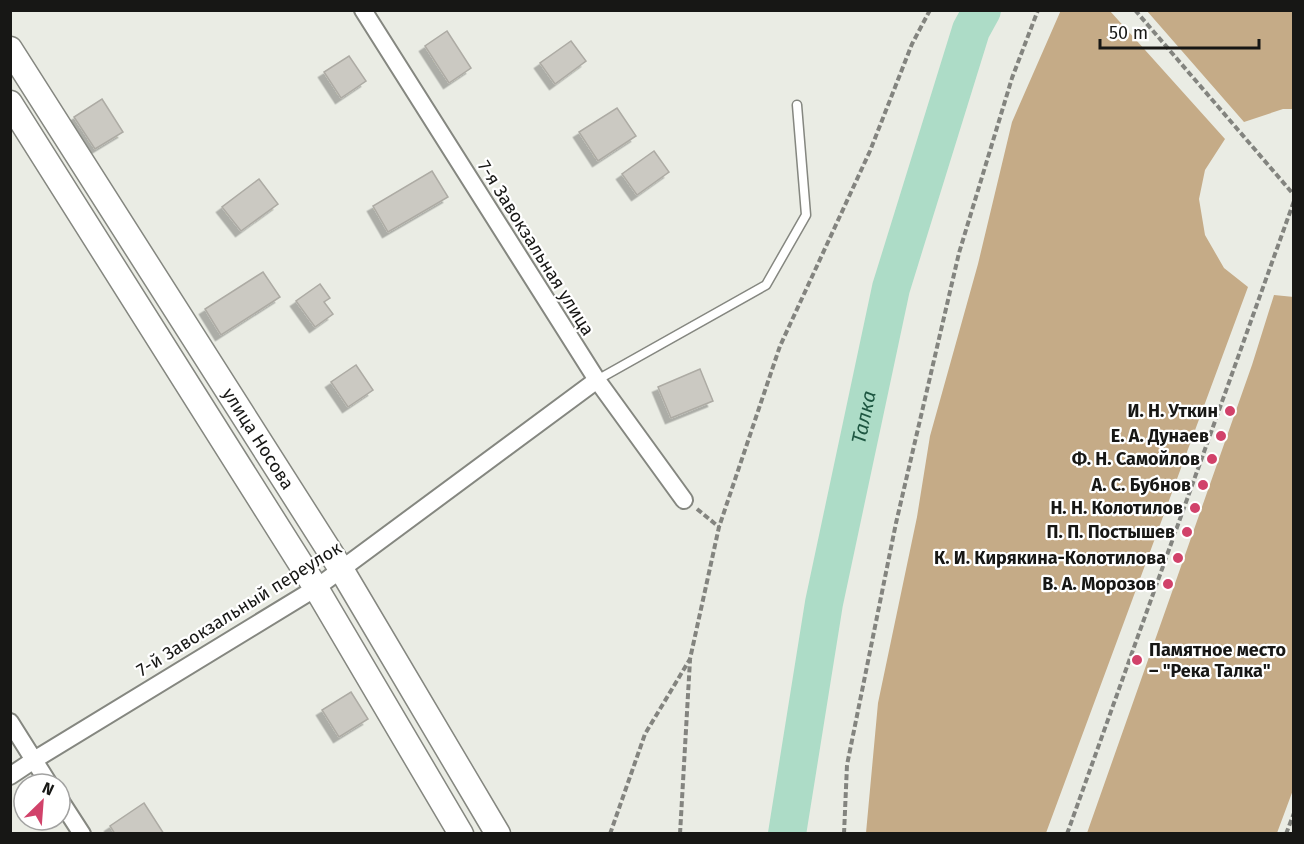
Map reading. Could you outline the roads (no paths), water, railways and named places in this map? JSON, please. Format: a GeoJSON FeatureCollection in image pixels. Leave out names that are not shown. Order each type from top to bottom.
{"type":"FeatureCollection","features":[{"type":"Feature","properties":{"kind":"main road","name":"улица Носова"},"geometry":{"type":"LineString","coordinates":[[14,64],[341,569],[498,834]]}},
{"type":"Feature","properties":{"kind":"main road","name":"улица Носова"},"geometry":{"type":"LineString","coordinates":[[10,103],[316,588],[461,834]]}},
{"type":"Feature","properties":{"kind":"street","name":"7-я Завокзальная улица"},"geometry":{"type":"LineString","coordinates":[[363,10],[597,380],[684,500]]}},
{"type":"Feature","properties":{"kind":"street","name":"7-й Завокзальный переулок"},"geometry":{"type":"LineString","coordinates":[[10,777],[34,760],[316,588],[597,380]]}},
{"type":"Feature","properties":{"kind":"street"},"geometry":{"type":"LineString","coordinates":[[10,722],[42,772]]}},
{"type":"Feature","properties":{"kind":"street"},"geometry":{"type":"LineString","coordinates":[[72,819],[82,834]]}},
{"type":"Feature","properties":{"kind":"lane"},"geometry":{"type":"LineString","coordinates":[[597,380],[766,285],[806,215],[797,105]]}},
{"type":"Feature","properties":{"kind":"waterway","name":"Талка"},"geometry":{"type":"LineString","coordinates":[[787,834],[824,603],[891,288],[971,30],[982,10]]}},
{"type":"Feature","properties":{"kind":"place","name":"И. Н. Уткин"},"geometry":{"type":"Point","coordinates":[1230,411]}},
{"type":"Feature","properties":{"kind":"place","name":"Е. А. Дунаев"},"geometry":{"type":"Point","coordinates":[1221,436]}},
{"type":"Feature","properties":{"kind":"place","name":"Ф. Н. Самойлов"},"geometry":{"type":"Point","coordinates":[1212,459]}},
{"type":"Feature","properties":{"kind":"place","name":"А. С. Бубнов"},"geometry":{"type":"Point","coordinates":[1203,485]}},
{"type":"Feature","properties":{"kind":"place","name":"Н. Н. Колотилов"},"geometry":{"type":"Point","coordinates":[1195,508]}},
{"type":"Feature","properties":{"kind":"place","name":"П. П. Постышев"},"geometry":{"type":"Point","coordinates":[1187,532]}},
{"type":"Feature","properties":{"kind":"place","name":"К. И. Кирякина-Колотилова"},"geometry":{"type":"Point","coordinates":[1178,558]}},
{"type":"Feature","properties":{"kind":"place","name":"В. А. Морозов"},"geometry":{"type":"Point","coordinates":[1168,584]}},
{"type":"Feature","properties":{"kind":"place","name":"Памятное место – \"Река Талка\""},"geometry":{"type":"Point","coordinates":[1137,660]}}]}
